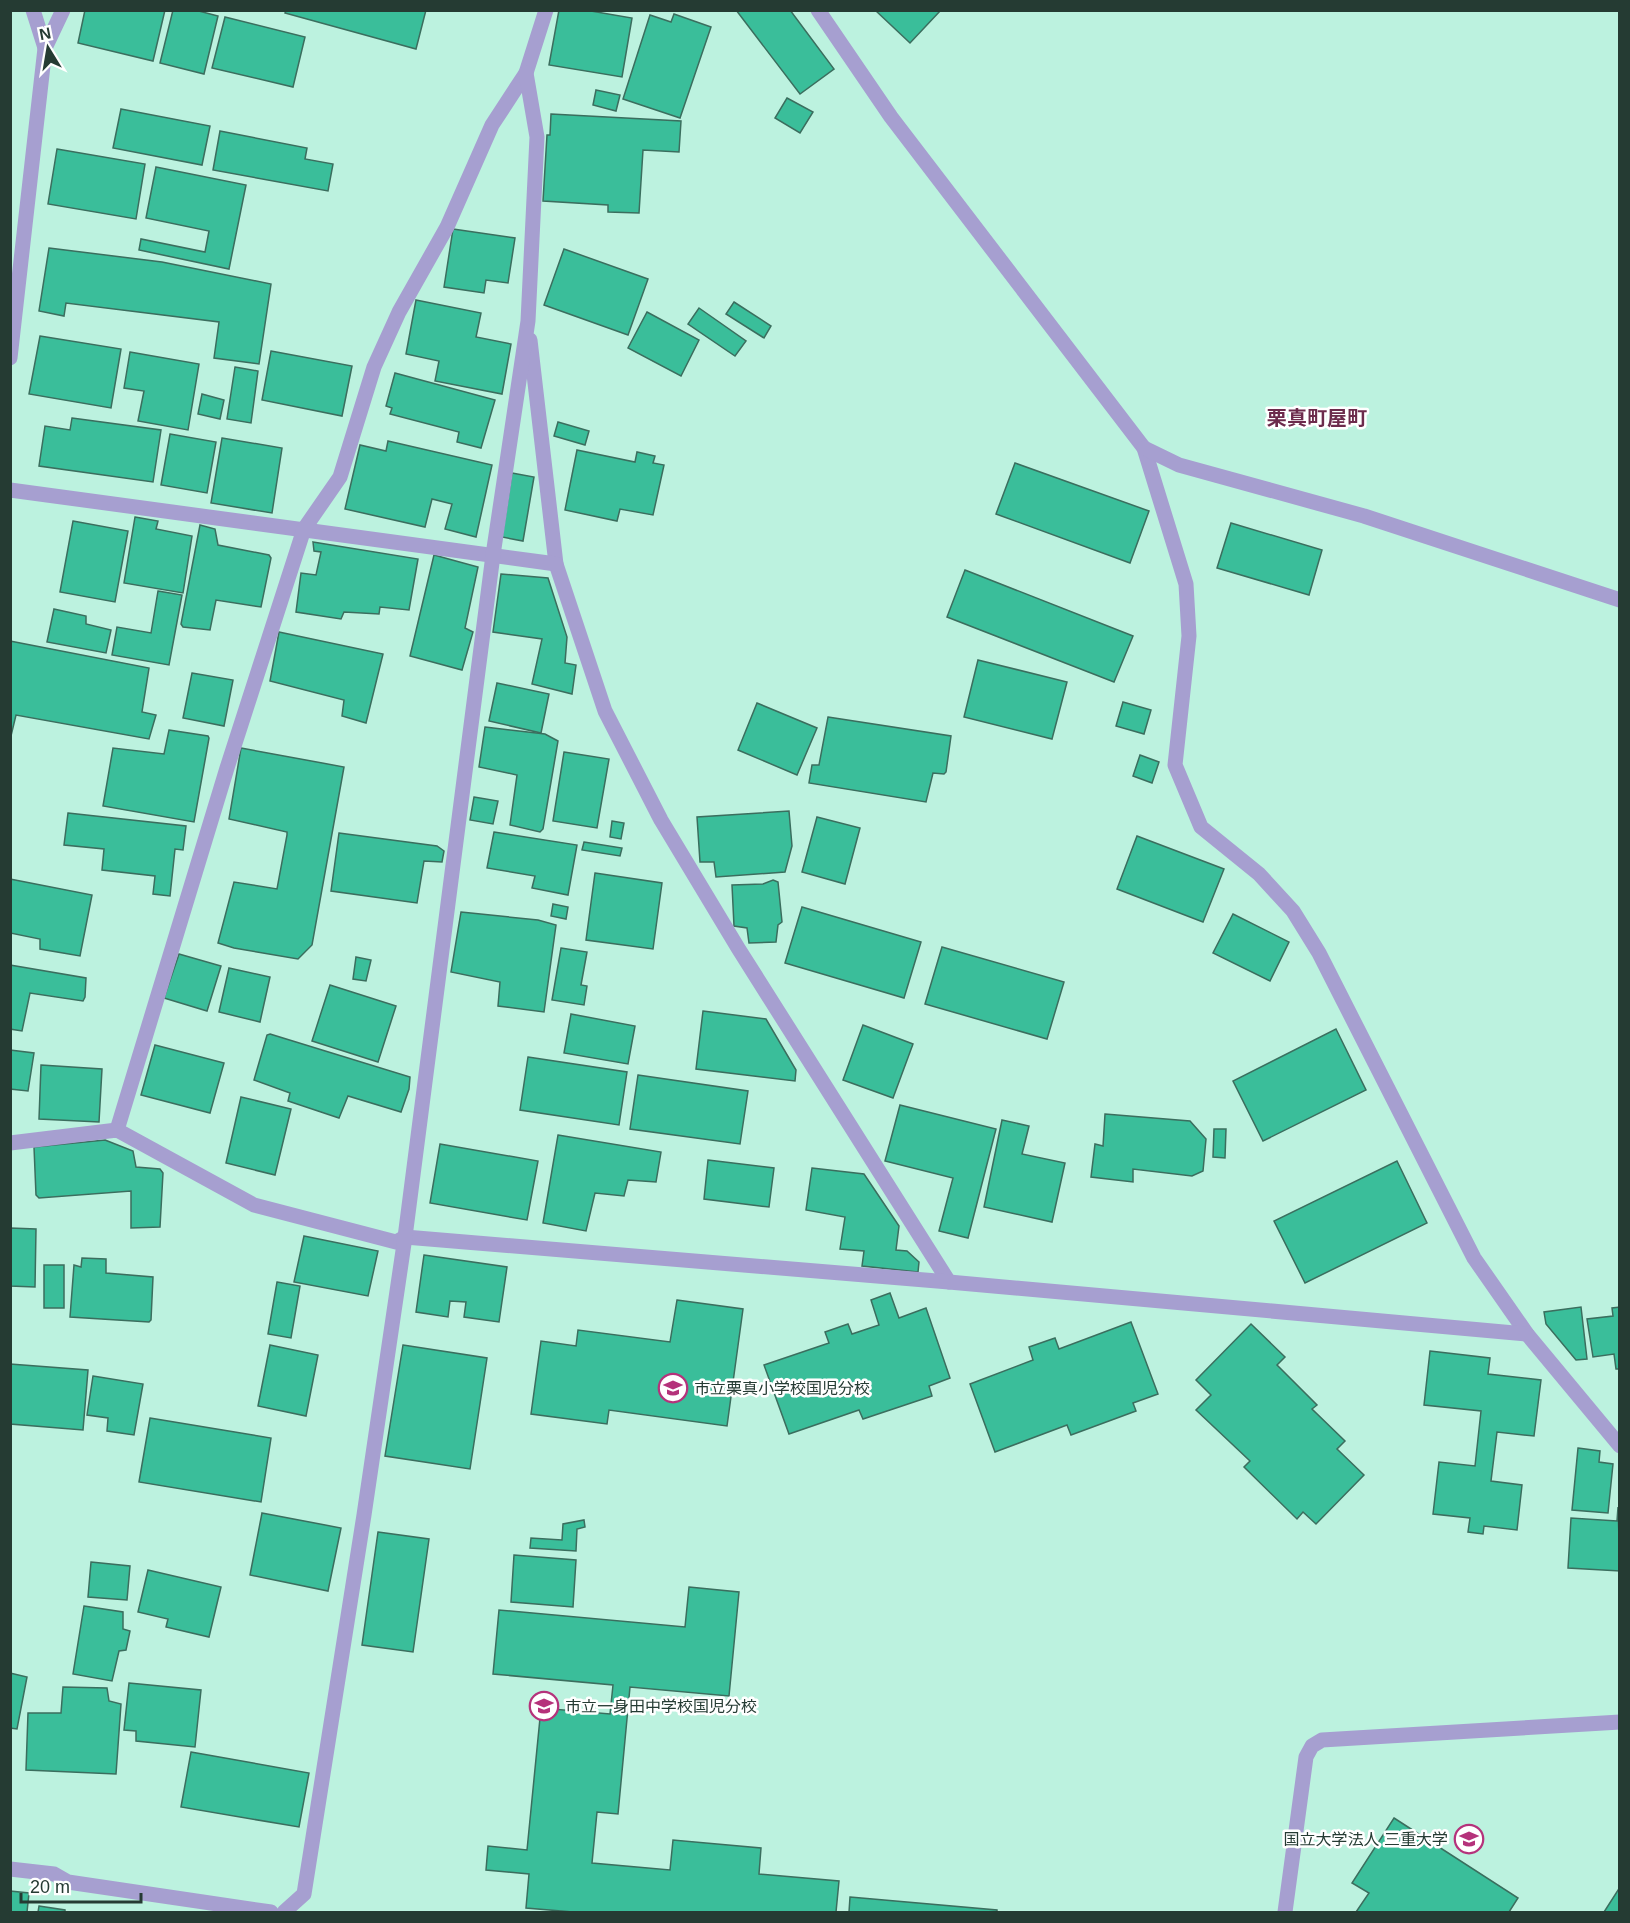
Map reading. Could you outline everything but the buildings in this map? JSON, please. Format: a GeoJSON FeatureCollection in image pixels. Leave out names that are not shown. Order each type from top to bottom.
{"type":"FeatureCollection","features":[{"type":"Feature","properties":{"kind":"street"},"geometry":{"type":"LineString","coordinates":[[33,10],[45,48]]}},
{"type":"Feature","properties":{"kind":"street"},"geometry":{"type":"LineString","coordinates":[[10,358],[45,48],[63,10]]}},
{"type":"Feature","properties":{"kind":"street"},"geometry":{"type":"LineString","coordinates":[[117,1130],[227,768],[304,529],[340,477],[374,367],[399,312],[447,226],[492,125],[526,73],[546,10]]}},
{"type":"Feature","properties":{"kind":"street"},"geometry":{"type":"LineString","coordinates":[[818,10],[891,117],[1144,448],[1186,584],[1189,636],[1175,765],[1201,827],[1259,874],[1293,911],[1319,953],[1474,1258],[1527,1334],[1620,1446]]}},
{"type":"Feature","properties":{"kind":"street"},"geometry":{"type":"LineString","coordinates":[[284,1912],[304,1894],[364,1515],[405,1237],[493,555],[528,321],[537,137],[526,73]]}},
{"type":"Feature","properties":{"kind":"street"},"geometry":{"type":"LineString","coordinates":[[528,321],[556,564],[605,711],[661,820],[738,948],[948,1282]]}},
{"type":"Feature","properties":{"kind":"street"},"geometry":{"type":"LineString","coordinates":[[1144,448],[1179,465],[1364,516],[1620,600]]}},
{"type":"Feature","properties":{"kind":"street"},"geometry":{"type":"LineString","coordinates":[[10,490],[556,564]]}},
{"type":"Feature","properties":{"kind":"street"},"geometry":{"type":"LineString","coordinates":[[10,1143],[117,1130],[254,1205],[396,1242],[405,1237],[948,1282],[1527,1334]]}},
{"type":"Feature","properties":{"kind":"street"},"geometry":{"type":"LineString","coordinates":[[1285,1912],[1306,1757],[1312,1746],[1323,1740],[1620,1722]]}},
{"type":"Feature","properties":{"kind":"street"},"geometry":{"type":"LineString","coordinates":[[10,1869],[54,1874],[68,1882],[271,1912]]}},
{"type":"Feature","properties":{"kind":"place","name":"市立栗真小学校国児分校"},"geometry":{"type":"Point","coordinates":[673,1388]}},
{"type":"Feature","properties":{"kind":"place","name":"市立一身田中学校国児分校"},"geometry":{"type":"Point","coordinates":[544,1706]}},
{"type":"Feature","properties":{"kind":"place","name":"国立大学法人 三重大学"},"geometry":{"type":"Point","coordinates":[1469,1839]}},
{"type":"Feature","properties":{"kind":"district","name":"栗真町屋町"},"geometry":{"type":"Point","coordinates":[1317,418]}}]}
